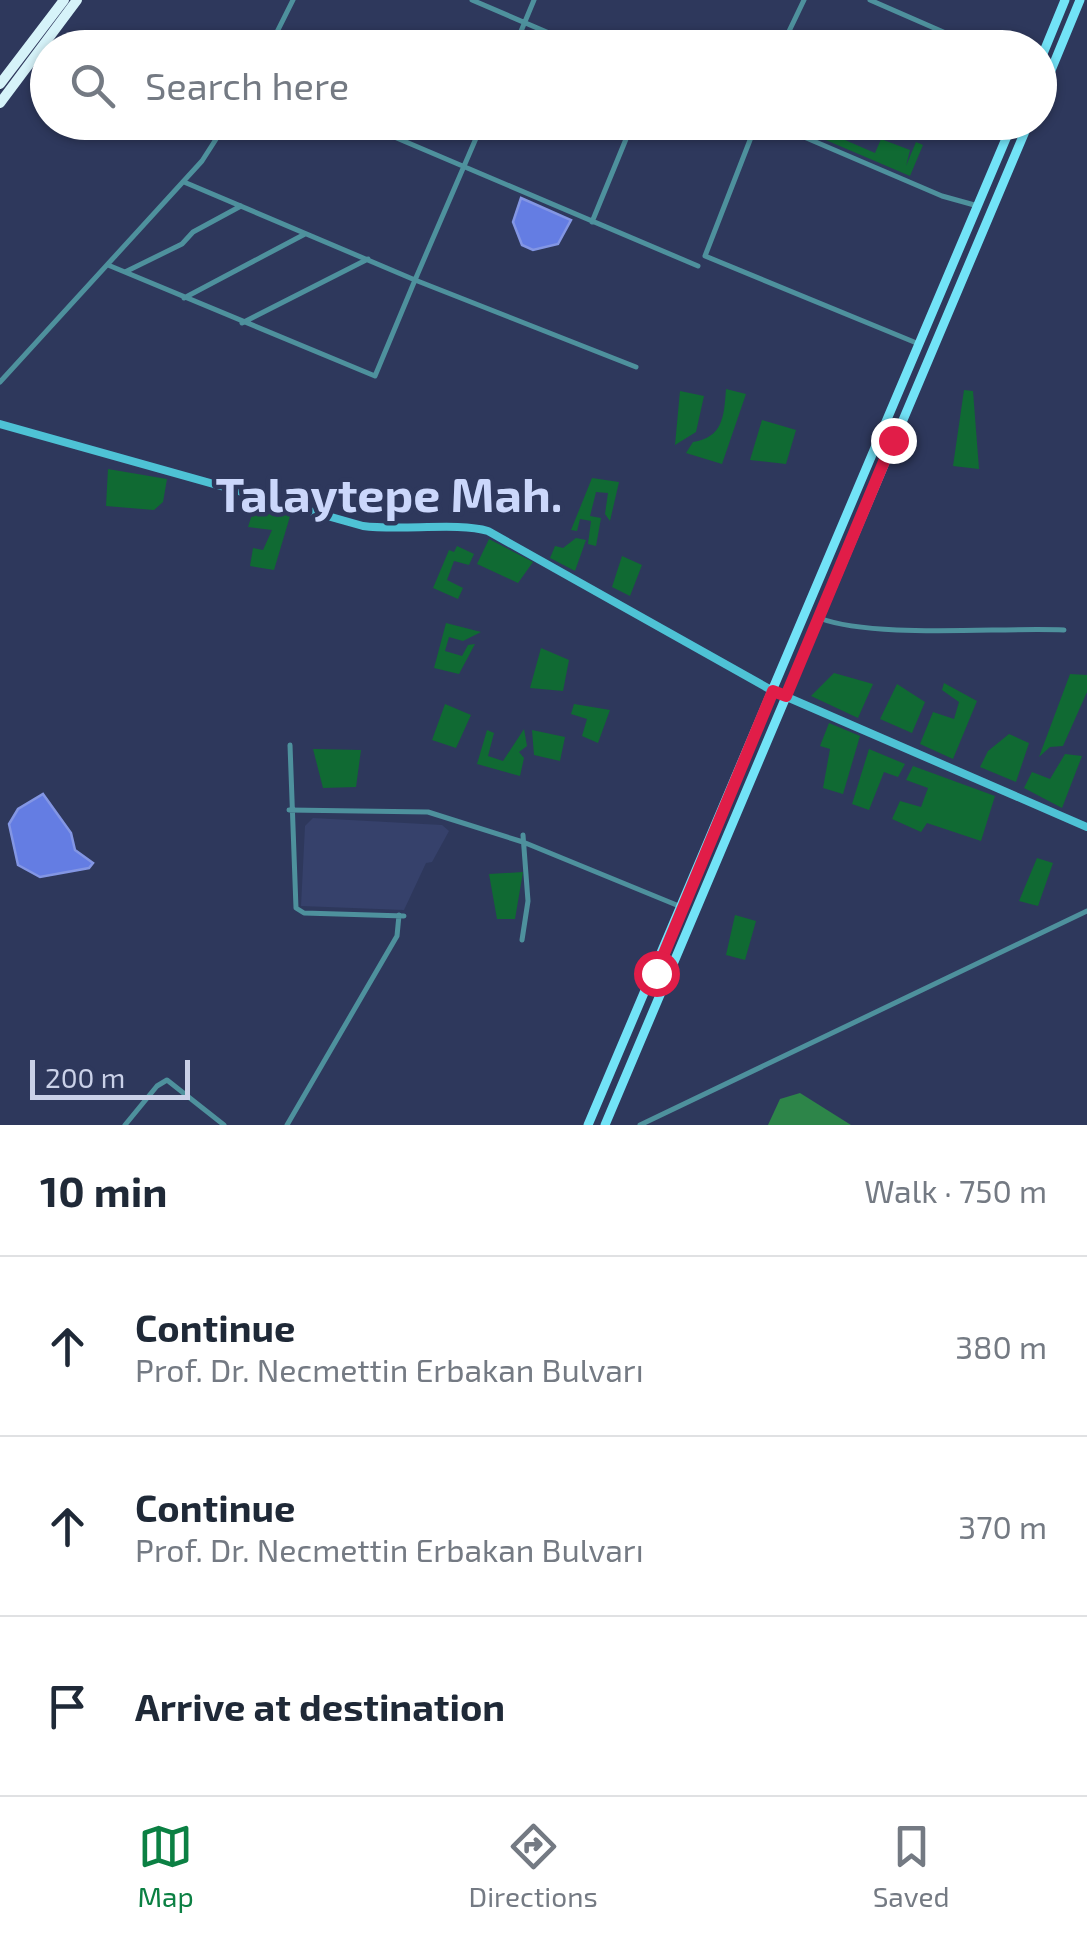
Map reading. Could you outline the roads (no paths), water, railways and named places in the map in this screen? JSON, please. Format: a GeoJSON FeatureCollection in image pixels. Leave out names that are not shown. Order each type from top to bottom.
{"type":"FeatureCollection","features":[{"type":"Feature","properties":{"kind":"highway"},"geometry":{"type":"LineString","coordinates":[[41,30],[64,0]]}},
{"type":"Feature","properties":{"kind":"highway"},"geometry":{"type":"LineString","coordinates":[[55,30],[77,0]]}},
{"type":"Feature","properties":{"kind":"highway"},"geometry":{"type":"LineString","coordinates":[[0,84],[30,45]]}},
{"type":"Feature","properties":{"kind":"highway"},"geometry":{"type":"LineString","coordinates":[[0,103],[30,63]]}},
{"type":"Feature","properties":{"kind":"main road"},"geometry":{"type":"LineString","coordinates":[[1052,30],[1064,0]]}},
{"type":"Feature","properties":{"kind":"main road"},"geometry":{"type":"LineString","coordinates":[[1057,56],[1080,0]]}},
{"type":"Feature","properties":{"kind":"main road"},"geometry":{"type":"LineString","coordinates":[[588,1125],[1006,140]]}},
{"type":"Feature","properties":{"kind":"main road"},"geometry":{"type":"LineString","coordinates":[[607,1124],[1021,140]]}},
{"type":"Feature","properties":{"kind":"street"},"geometry":{"type":"LineString","coordinates":[[278,30],[292,0]]}},
{"type":"Feature","properties":{"kind":"street"},"geometry":{"type":"LineString","coordinates":[[472,0],[544,30]]}},
{"type":"Feature","properties":{"kind":"street"},"geometry":{"type":"LineString","coordinates":[[521,30],[534,0]]}},
{"type":"Feature","properties":{"kind":"street"},"geometry":{"type":"LineString","coordinates":[[790,30],[804,0]]}},
{"type":"Feature","properties":{"kind":"street"},"geometry":{"type":"LineString","coordinates":[[870,0],[939,30]]}},
{"type":"Feature","properties":{"kind":"street"},"geometry":{"type":"LineString","coordinates":[[0,382],[184,182],[214,140]]}},
{"type":"Feature","properties":{"kind":"street"},"geometry":{"type":"LineString","coordinates":[[400,140],[698,266]]}},
{"type":"Feature","properties":{"kind":"street"},"geometry":{"type":"LineString","coordinates":[[108,265],[371,378],[475,140]]}},
{"type":"Feature","properties":{"kind":"street"},"geometry":{"type":"LineString","coordinates":[[592,222],[625,140]]}},
{"type":"Feature","properties":{"kind":"street"},"geometry":{"type":"LineString","coordinates":[[750,140],[705,256],[919,344]]}},
{"type":"Feature","properties":{"kind":"street"},"geometry":{"type":"LineString","coordinates":[[811,140],[942,196],[978,206]]}},
{"type":"Feature","properties":{"kind":"street"},"geometry":{"type":"LineString","coordinates":[[184,182],[415,280],[636,367]]}},
{"type":"Feature","properties":{"kind":"street"},"geometry":{"type":"LineString","coordinates":[[125,272],[182,244],[193,232],[241,206]]}},
{"type":"Feature","properties":{"kind":"street"},"geometry":{"type":"LineString","coordinates":[[184,298],[306,232]]}},
{"type":"Feature","properties":{"kind":"street"},"geometry":{"type":"LineString","coordinates":[[242,323],[370,258]]}},
{"type":"Feature","properties":{"kind":"street"},"geometry":{"type":"LineString","coordinates":[[0,424],[363,526],[403,531],[474,527],[488,532],[773,691],[1087,826]]}},
{"type":"Feature","properties":{"kind":"street"},"geometry":{"type":"LineString","coordinates":[[819,618],[834,623],[948,630],[1064,630]]}},
{"type":"Feature","properties":{"kind":"street"},"geometry":{"type":"LineString","coordinates":[[287,1125],[397,936],[402,916],[298,911],[297,858],[290,810],[290,745]]}},
{"type":"Feature","properties":{"kind":"street"},"geometry":{"type":"LineString","coordinates":[[290,810],[428,812],[523,838],[682,908]]}},
{"type":"Feature","properties":{"kind":"street"},"geometry":{"type":"LineString","coordinates":[[522,940],[528,900],[523,838]]}},
{"type":"Feature","properties":{"kind":"street"},"geometry":{"type":"LineString","coordinates":[[640,1125],[1087,911]]}},
{"type":"Feature","properties":{"kind":"street"},"geometry":{"type":"LineString","coordinates":[[125,1125],[156,1086],[167,1080],[224,1125]]}},
{"type":"Feature","properties":{"kind":"water"},"geometry":{"type":"Polygon","coordinates":[[[521,198],[571,220],[558,244],[533,250],[522,245],[513,222],[521,198]]]}},
{"type":"Feature","properties":{"kind":"water"},"geometry":{"type":"Polygon","coordinates":[[[43,794],[71,833],[75,850],[93,863],[89,868],[40,877],[18,865],[9,824],[18,809],[43,794]]]}},
{"type":"Feature","properties":{"kind":"district","name":"Talaytepe Mah."},"geometry":{"type":"Point","coordinates":[389,495]}}]}
